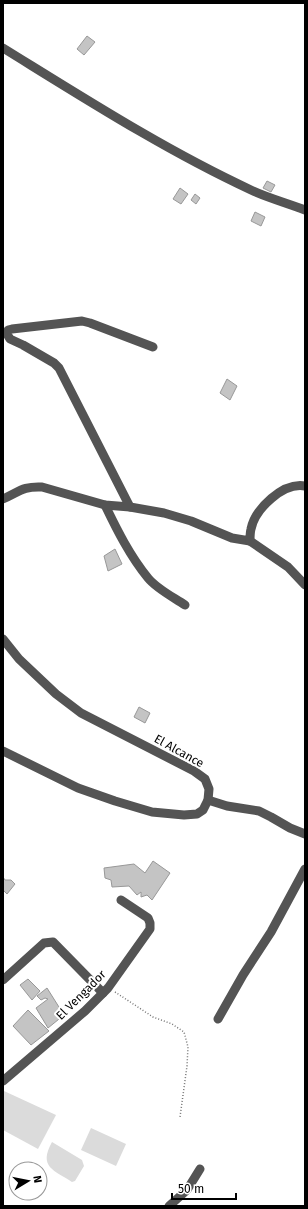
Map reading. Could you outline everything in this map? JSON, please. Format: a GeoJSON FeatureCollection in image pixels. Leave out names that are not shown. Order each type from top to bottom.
{"type":"FeatureCollection","features":[{"type":"Feature","properties":{"kind":"street"},"geometry":{"type":"LineString","coordinates":[[3,48],[66,87],[201,166],[253,191],[305,210]]}},
{"type":"Feature","properties":{"kind":"street"},"geometry":{"type":"LineString","coordinates":[[130,507],[59,368],[54,363],[36,352],[10,339],[7,334],[10,329],[82,321],[153,347]]}},
{"type":"Feature","properties":{"kind":"street"},"geometry":{"type":"LineString","coordinates":[[250,541],[251,528],[258,514],[266,504],[275,495],[289,487],[305,486]]}},
{"type":"Feature","properties":{"kind":"street"},"geometry":{"type":"LineString","coordinates":[[3,499],[24,488],[37,487],[105,505],[130,507],[164,513],[191,521],[232,538],[250,541],[288,568],[305,585]]}},
{"type":"Feature","properties":{"kind":"street"},"geometry":{"type":"LineString","coordinates":[[105,505],[118,532],[148,578],[164,592],[185,605]]}},
{"type":"Feature","properties":{"kind":"street","name":"El Alcance"},"geometry":{"type":"LineString","coordinates":[[3,639],[19,660],[56,694],[81,713],[194,771],[205,779],[209,789],[208,800]]}},
{"type":"Feature","properties":{"kind":"street"},"geometry":{"type":"LineString","coordinates":[[3,751],[78,788],[152,812],[184,815],[197,814],[204,810],[208,800],[227,806],[259,811],[290,828],[305,834]]}},
{"type":"Feature","properties":{"kind":"street"},"geometry":{"type":"LineString","coordinates":[[218,1019],[242,975],[271,932],[305,870]]}},
{"type":"Feature","properties":{"kind":"street","name":"El Vengador"},"geometry":{"type":"LineString","coordinates":[[3,1081],[85,1011],[105,990],[150,929],[150,922],[148,918],[121,900]]}},
{"type":"Feature","properties":{"kind":"street"},"geometry":{"type":"LineString","coordinates":[[3,980],[44,943],[52,942],[105,990]]}},
{"type":"Feature","properties":{"kind":"street"},"geometry":{"type":"LineString","coordinates":[[170,1206],[187,1190],[200,1168]]}},
{"type":"Feature","properties":{"kind":"path"},"geometry":{"type":"LineString","coordinates":[[105,990],[153,1017],[172,1024],[184,1032],[188,1047],[180,1117]]}},
{"type":"Feature","properties":{"kind":"shaded area"},"geometry":{"type":"Polygon","coordinates":[[[4,1091],[56,1115],[38,1149],[3,1130],[4,1091]]]}},
{"type":"Feature","properties":{"kind":"shaded area"},"geometry":{"type":"Polygon","coordinates":[[[91,1128],[126,1144],[116,1166],[81,1150],[91,1128]]]}},
{"type":"Feature","properties":{"kind":"shaded area"},"geometry":{"type":"Polygon","coordinates":[[[52,1142],[82,1160],[84,1166],[75,1181],[72,1182],[50,1167],[47,1161],[48,1150],[52,1142]]]}},
{"type":"Feature","properties":{"kind":"building"},"geometry":{"type":"Polygon","coordinates":[[[87,36],[95,42],[84,55],[77,49],[87,36]]]}},
{"type":"Feature","properties":{"kind":"building"},"geometry":{"type":"Polygon","coordinates":[[[267,181],[275,185],[271,192],[263,188],[267,181]]]}},
{"type":"Feature","properties":{"kind":"building"},"geometry":{"type":"Polygon","coordinates":[[[180,188],[188,194],[181,204],[173,199],[180,188]]]}},
{"type":"Feature","properties":{"kind":"building"},"geometry":{"type":"Polygon","coordinates":[[[195,194],[200,198],[196,204],[191,200],[195,194]]]}},
{"type":"Feature","properties":{"kind":"building"},"geometry":{"type":"Polygon","coordinates":[[[255,212],[265,217],[261,226],[251,221],[255,212]]]}},
{"type":"Feature","properties":{"kind":"building"},"geometry":{"type":"Polygon","coordinates":[[[227,379],[237,386],[230,400],[220,393],[227,379]]]}},
{"type":"Feature","properties":{"kind":"building"},"geometry":{"type":"Polygon","coordinates":[[[115,549],[122,564],[108,571],[104,556],[115,549]]]}},
{"type":"Feature","properties":{"kind":"building"},"geometry":{"type":"Polygon","coordinates":[[[139,707],[150,713],[145,723],[134,717],[139,707]]]}},
{"type":"Feature","properties":{"kind":"building"},"geometry":{"type":"Polygon","coordinates":[[[153,861],[170,873],[152,900],[147,895],[141,897],[141,892],[137,895],[129,886],[112,887],[111,880],[105,878],[104,868],[134,864],[145,873],[153,861]]]}},
{"type":"Feature","properties":{"kind":"building"},"geometry":{"type":"Polygon","coordinates":[[[3,877],[5,880],[11,880],[15,884],[7,894],[3,890],[3,877]]]}},
{"type":"Feature","properties":{"kind":"building"},"geometry":{"type":"Polygon","coordinates":[[[28,979],[40,991],[32,1000],[20,985],[28,979]]]}},
{"type":"Feature","properties":{"kind":"building"},"geometry":{"type":"Polygon","coordinates":[[[47,988],[64,1015],[48,1028],[36,1008],[48,999],[45,998],[41,1000],[37,996],[47,988]]]}},
{"type":"Feature","properties":{"kind":"building"},"geometry":{"type":"Polygon","coordinates":[[[28,1010],[49,1031],[31,1045],[13,1026],[28,1010]]]}}]}
